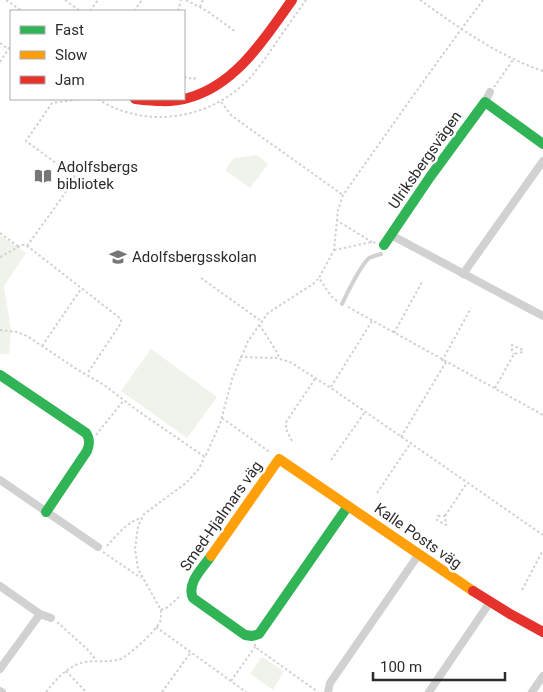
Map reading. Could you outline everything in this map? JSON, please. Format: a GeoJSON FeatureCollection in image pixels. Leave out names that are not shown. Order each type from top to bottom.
{"type":"FeatureCollection","features":[{"type":"Feature","properties":{"kind":"street"},"geometry":{"type":"LineString","coordinates":[[185,98],[194,97],[226,80],[255,52],[292,0]]}},
{"type":"Feature","properties":{"kind":"street","name":"Ulriksbergsvägen"},"geometry":{"type":"LineString","coordinates":[[391,235],[430,177],[485,102],[490,92]]}},
{"type":"Feature","properties":{"kind":"street"},"geometry":{"type":"LineString","coordinates":[[142,100],[155,102],[171,100]]}},
{"type":"Feature","properties":{"kind":"street"},"geometry":{"type":"LineString","coordinates":[[485,102],[543,144]]}},
{"type":"Feature","properties":{"kind":"street"},"geometry":{"type":"LineString","coordinates":[[463,274],[543,161]]}},
{"type":"Feature","properties":{"kind":"street"},"geometry":{"type":"LineString","coordinates":[[382,250],[391,235],[540,315],[543,305]]}},
{"type":"Feature","properties":{"kind":"street"},"geometry":{"type":"LineString","coordinates":[[0,374],[86,433],[90,439],[90,445],[86,454],[46,512]]}},
{"type":"Feature","properties":{"kind":"street","name":"Kalle Posts väg"},"geometry":{"type":"LineString","coordinates":[[277,457],[490,602],[543,632]]}},
{"type":"Feature","properties":{"kind":"street","name":"Smed-Hjalmars väg"},"geometry":{"type":"LineString","coordinates":[[277,457],[279,459],[191,585],[190,592],[193,598],[245,635],[250,637],[259,634],[348,506]]}},
{"type":"Feature","properties":{"kind":"street"},"geometry":{"type":"LineString","coordinates":[[0,480],[98,547]]}},
{"type":"Feature","properties":{"kind":"street"},"geometry":{"type":"LineString","coordinates":[[328,692],[330,683],[419,554]]}},
{"type":"Feature","properties":{"kind":"street"},"geometry":{"type":"LineString","coordinates":[[0,586],[40,614],[51,618]]}},
{"type":"Feature","properties":{"kind":"street"},"geometry":{"type":"LineString","coordinates":[[428,692],[490,602]]}},
{"type":"Feature","properties":{"kind":"street"},"geometry":{"type":"LineString","coordinates":[[0,669],[40,614]]}},
{"type":"Feature","properties":{"kind":"street"},"geometry":{"type":"LineString","coordinates":[[532,692],[543,676]]}},
{"type":"Feature","properties":{"kind":"lane"},"geometry":{"type":"LineString","coordinates":[[342,304],[346,294],[367,261],[382,250]]}},
{"type":"Feature","properties":{"kind":"path"},"geometry":{"type":"LineString","coordinates":[[6,0],[21,10]]}},
{"type":"Feature","properties":{"kind":"path"},"geometry":{"type":"LineString","coordinates":[[65,0],[79,10]]}},
{"type":"Feature","properties":{"kind":"path"},"geometry":{"type":"LineString","coordinates":[[186,0],[200,7],[236,32]]}},
{"type":"Feature","properties":{"kind":"path"},"geometry":{"type":"LineString","coordinates":[[200,7],[203,0]]}},
{"type":"Feature","properties":{"kind":"path"},"geometry":{"type":"LineString","coordinates":[[420,0],[460,29],[513,60],[543,71]]}},
{"type":"Feature","properties":{"kind":"path"},"geometry":{"type":"LineString","coordinates":[[142,578],[102,551],[123,530],[186,483],[198,470],[222,417],[240,357],[258,324],[280,304],[313,284],[319,278],[334,250],[336,220],[343,195],[460,29],[483,0]]}},
{"type":"Feature","properties":{"kind":"path"},"geometry":{"type":"LineString","coordinates":[[0,44],[8,49]]}},
{"type":"Feature","properties":{"kind":"path"},"geometry":{"type":"LineString","coordinates":[[0,62],[10,46]]}},
{"type":"Feature","properties":{"kind":"path"},"geometry":{"type":"LineString","coordinates":[[490,92],[513,60]]}},
{"type":"Feature","properties":{"kind":"path"},"geometry":{"type":"LineString","coordinates":[[185,77],[196,78]]}},
{"type":"Feature","properties":{"kind":"path"},"geometry":{"type":"LineString","coordinates":[[27,246],[76,178],[26,140],[52,103],[74,100]]}},
{"type":"Feature","properties":{"kind":"path"},"geometry":{"type":"LineString","coordinates":[[221,102],[232,116],[343,195]]}},
{"type":"Feature","properties":{"kind":"path"},"geometry":{"type":"LineString","coordinates":[[336,220],[382,250]]}},
{"type":"Feature","properties":{"kind":"path"},"geometry":{"type":"LineString","coordinates":[[0,233],[19,247]]}},
{"type":"Feature","properties":{"kind":"path"},"geometry":{"type":"LineString","coordinates":[[334,250],[372,242]]}},
{"type":"Feature","properties":{"kind":"path"},"geometry":{"type":"LineString","coordinates":[[0,258],[19,247],[27,246],[122,320],[86,375]]}},
{"type":"Feature","properties":{"kind":"path"},"geometry":{"type":"LineString","coordinates":[[200,278],[261,321]]}},
{"type":"Feature","properties":{"kind":"path"},"geometry":{"type":"LineString","coordinates":[[319,278],[333,298],[342,304],[543,415]]}},
{"type":"Feature","properties":{"kind":"path"},"geometry":{"type":"LineString","coordinates":[[394,333],[422,282]]}},
{"type":"Feature","properties":{"kind":"path"},"geometry":{"type":"LineString","coordinates":[[42,346],[81,288]]}},
{"type":"Feature","properties":{"kind":"path"},"geometry":{"type":"LineString","coordinates":[[442,360],[471,308]]}},
{"type":"Feature","properties":{"kind":"path"},"geometry":{"type":"LineString","coordinates":[[331,388],[372,321]]}},
{"type":"Feature","properties":{"kind":"path"},"geometry":{"type":"LineString","coordinates":[[258,324],[261,326],[279,358]]}},
{"type":"Feature","properties":{"kind":"path"},"geometry":{"type":"LineString","coordinates":[[0,330],[22,334],[42,346],[104,385],[205,457]]}},
{"type":"Feature","properties":{"kind":"path"},"geometry":{"type":"LineString","coordinates":[[495,388],[514,354],[522,352],[522,350],[512,345],[514,354]]}},
{"type":"Feature","properties":{"kind":"path"},"geometry":{"type":"LineString","coordinates":[[240,357],[279,358],[290,362],[331,388],[543,535]]}},
{"type":"Feature","properties":{"kind":"path"},"geometry":{"type":"LineString","coordinates":[[401,438],[446,362]]}},
{"type":"Feature","properties":{"kind":"path"},"geometry":{"type":"LineString","coordinates":[[292,441],[286,429],[286,422],[315,379]]}},
{"type":"Feature","properties":{"kind":"path"},"geometry":{"type":"LineString","coordinates":[[90,439],[100,432],[124,400]]}},
{"type":"Feature","properties":{"kind":"path"},"geometry":{"type":"LineString","coordinates":[[331,460],[365,412]]}},
{"type":"Feature","properties":{"kind":"path"},"geometry":{"type":"LineString","coordinates":[[222,417],[277,457]]}},
{"type":"Feature","properties":{"kind":"path"},"geometry":{"type":"LineString","coordinates":[[377,493],[410,444]]}},
{"type":"Feature","properties":{"kind":"path"},"geometry":{"type":"LineString","coordinates":[[445,516],[438,516],[436,518],[440,523],[446,525],[445,516],[467,483]]}},
{"type":"Feature","properties":{"kind":"path"},"geometry":{"type":"LineString","coordinates":[[46,692],[66,671],[80,663],[96,660],[115,661],[122,658],[156,627],[162,616],[161,610],[138,569],[135,549],[141,518]]}},
{"type":"Feature","properties":{"kind":"path"},"geometry":{"type":"LineString","coordinates":[[522,590],[543,550]]}},
{"type":"Feature","properties":{"kind":"path"},"geometry":{"type":"LineString","coordinates":[[161,610],[168,607],[182,594],[190,592]]}},
{"type":"Feature","properties":{"kind":"path"},"geometry":{"type":"LineString","coordinates":[[51,618],[62,625],[96,660]]}},
{"type":"Feature","properties":{"kind":"path"},"geometry":{"type":"LineString","coordinates":[[156,627],[246,692]]}},
{"type":"Feature","properties":{"kind":"path"},"geometry":{"type":"LineString","coordinates":[[231,681],[255,647],[318,692]]}},
{"type":"Feature","properties":{"kind":"path"},"geometry":{"type":"LineString","coordinates":[[162,692],[191,652]]}},
{"type":"Feature","properties":{"kind":"path"},"geometry":{"type":"LineString","coordinates":[[66,671],[86,692]]}},
{"type":"Feature","properties":{"kind":"shaded area"},"geometry":{"type":"Polygon","coordinates":[[[257,155],[268,164],[250,188],[225,170],[234,158],[257,155]]]}},
{"type":"Feature","properties":{"kind":"shaded area"},"geometry":{"type":"Polygon","coordinates":[[[0,235],[26,253],[4,286],[11,331],[9,354],[0,354],[0,235]]]}},
{"type":"Feature","properties":{"kind":"shaded area"},"geometry":{"type":"Polygon","coordinates":[[[151,349],[217,397],[187,438],[121,391],[151,349]]]}},
{"type":"Feature","properties":{"kind":"shaded area"},"geometry":{"type":"Polygon","coordinates":[[[262,657],[284,671],[273,690],[250,674],[262,657]]]}},
{"type":"Feature","properties":{"kind":"traffic: fast"},"geometry":{"type":"LineString","coordinates":[[384,245],[430,177],[485,102],[543,144]]}},
{"type":"Feature","properties":{"kind":"traffic: fast"},"geometry":{"type":"LineString","coordinates":[[0,375],[86,433],[88,437],[87,451],[46,512]]}},
{"type":"Feature","properties":{"kind":"traffic: fast"},"geometry":{"type":"LineString","coordinates":[[211,556],[194,581],[191,592],[193,598],[245,635],[259,634],[348,506]]}},
{"type":"Feature","properties":{"kind":"traffic: slow"},"geometry":{"type":"LineString","coordinates":[[211,556],[279,459],[473,591]]}},
{"type":"Feature","properties":{"kind":"traffic: jam"},"geometry":{"type":"LineString","coordinates":[[185,99],[205,92],[221,83],[235,71],[260,44],[292,0]]}},
{"type":"Feature","properties":{"kind":"traffic: jam"},"geometry":{"type":"LineString","coordinates":[[148,100],[182,100]]}},
{"type":"Feature","properties":{"kind":"traffic: jam"},"geometry":{"type":"LineString","coordinates":[[473,591],[543,632]]}},
{"type":"Feature","properties":{"kind":"place","name":"Adolfsbergs bibliotek"},"geometry":{"type":"Point","coordinates":[43,176]}},
{"type":"Feature","properties":{"kind":"place","name":"Adolfsbergsskolan"},"geometry":{"type":"Point","coordinates":[118,257]}}]}
